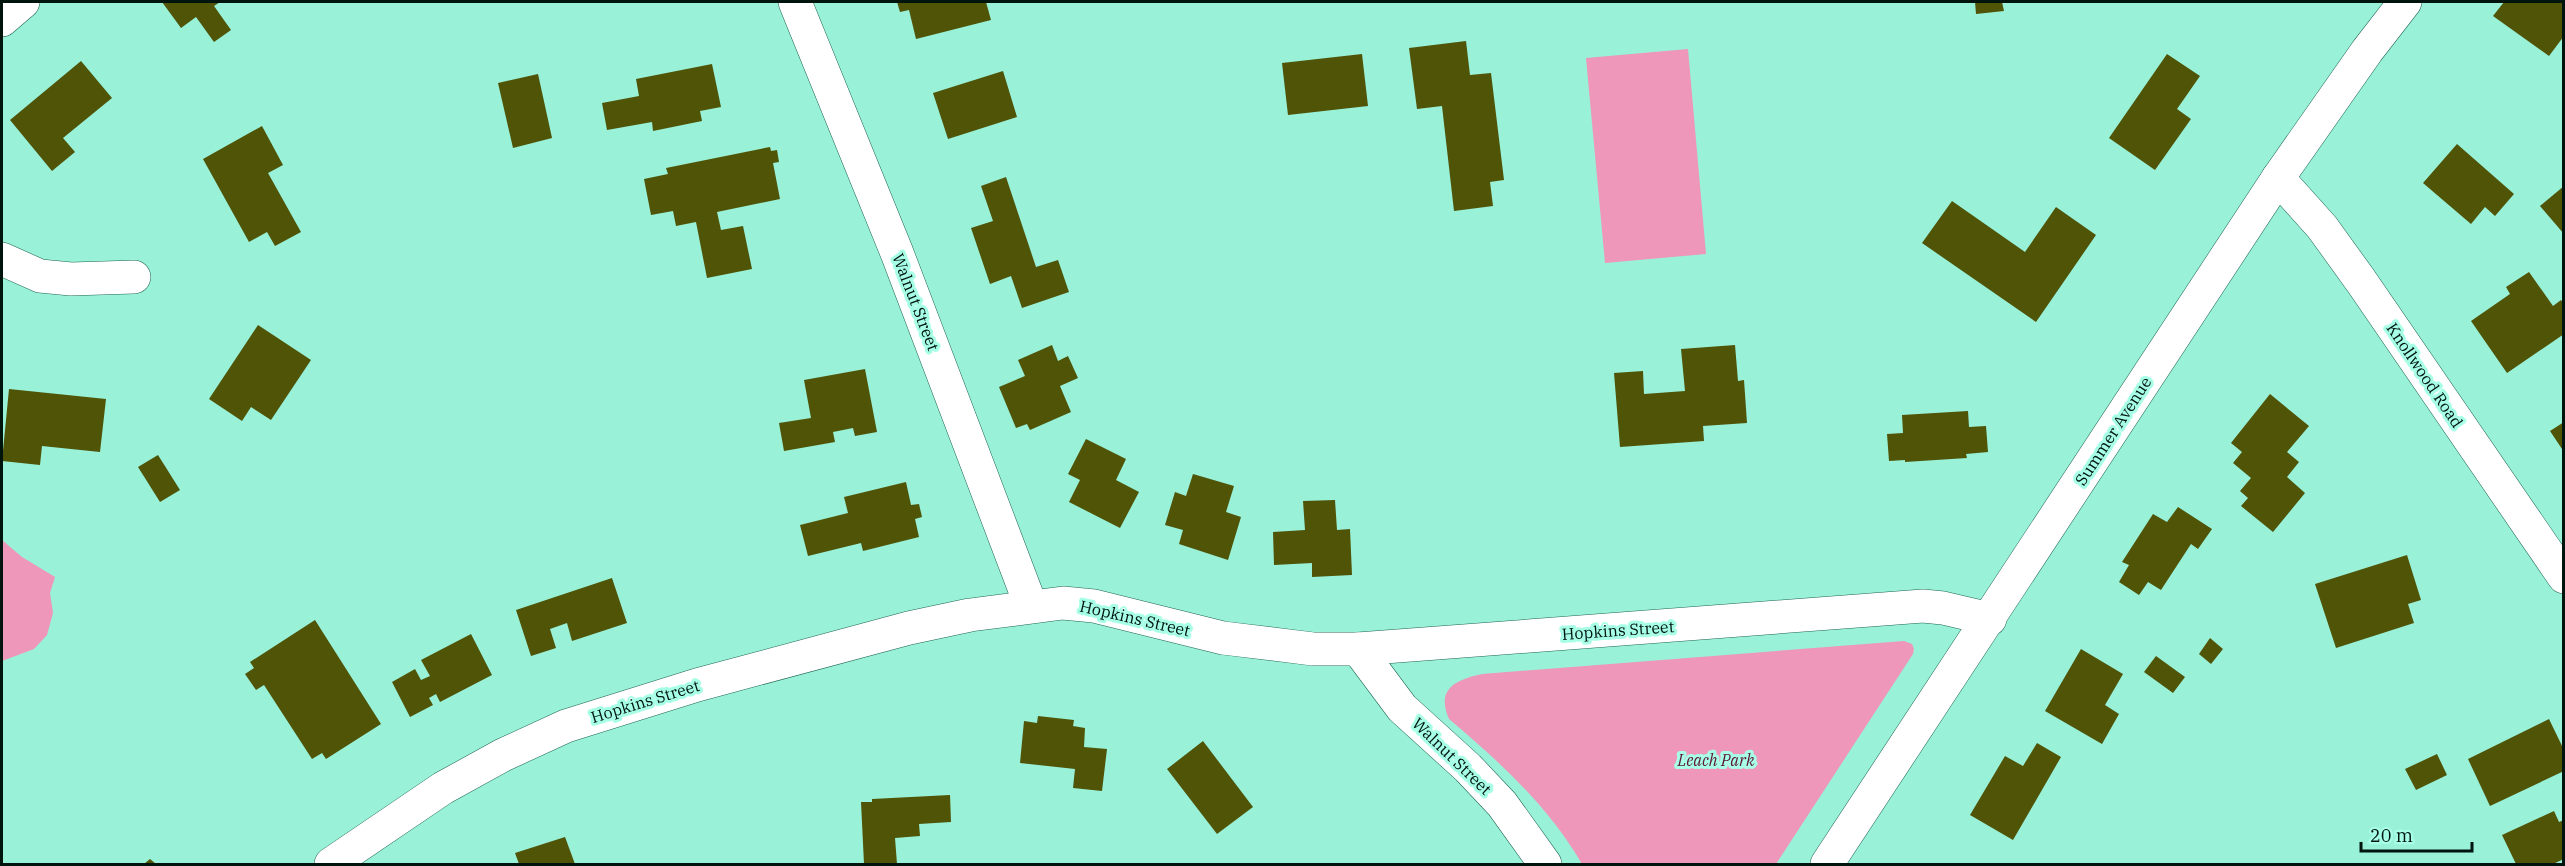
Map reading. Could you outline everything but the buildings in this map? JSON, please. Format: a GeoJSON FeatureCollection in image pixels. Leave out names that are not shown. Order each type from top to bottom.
{"type":"FeatureCollection","features":[{"type":"Feature","properties":{"kind":"street"},"geometry":{"type":"LineString","coordinates":[[2,20],[23,2]]}},
{"type":"Feature","properties":{"kind":"street","name":"Walnut Street"},"geometry":{"type":"LineString","coordinates":[[795,2],[897,253],[1031,606]]}},
{"type":"Feature","properties":{"kind":"street","name":"Summer Avenue"},"geometry":{"type":"LineString","coordinates":[[1827,864],[2278,178],[2367,51],[2405,2]]}},
{"type":"Feature","properties":{"kind":"street","name":"Knollwood Road"},"geometry":{"type":"LineString","coordinates":[[2278,178],[2322,227],[2361,281],[2564,578]]}},
{"type":"Feature","properties":{"kind":"street"},"geometry":{"type":"LineString","coordinates":[[2,260],[40,276],[71,279],[134,277]]}},
{"type":"Feature","properties":{"kind":"street","name":"Hopkins Street"},"geometry":{"type":"LineString","coordinates":[[331,864],[443,788],[503,755],[566,726],[697,685],[909,628],[970,615],[1063,603],[1094,606],[1223,638],[1313,649],[1358,649],[1923,606],[1943,608],[1990,619]]}},
{"type":"Feature","properties":{"kind":"street","name":"Walnut Street"},"geometry":{"type":"LineString","coordinates":[[1358,649],[1402,708],[1468,768],[1502,804],[1545,864]]}},
{"type":"Feature","properties":{"kind":"green space"},"geometry":{"type":"Polygon","coordinates":[[[1688,49],[1706,254],[1605,263],[1586,58],[1688,49]]]}},
{"type":"Feature","properties":{"kind":"green space"},"geometry":{"type":"Polygon","coordinates":[[[2,540],[22,557],[55,577],[50,593],[53,613],[47,635],[34,649],[2,661],[2,540]]]}},
{"type":"Feature","properties":{"kind":"green space","name":"Leach Park"},"geometry":{"type":"Polygon","coordinates":[[[1904,641],[1912,644],[1913,654],[1776,864],[1582,864],[1569,843],[1538,804],[1505,768],[1449,719],[1446,709],[1445,700],[1450,688],[1464,679],[1482,674],[1904,641]]]}}]}
